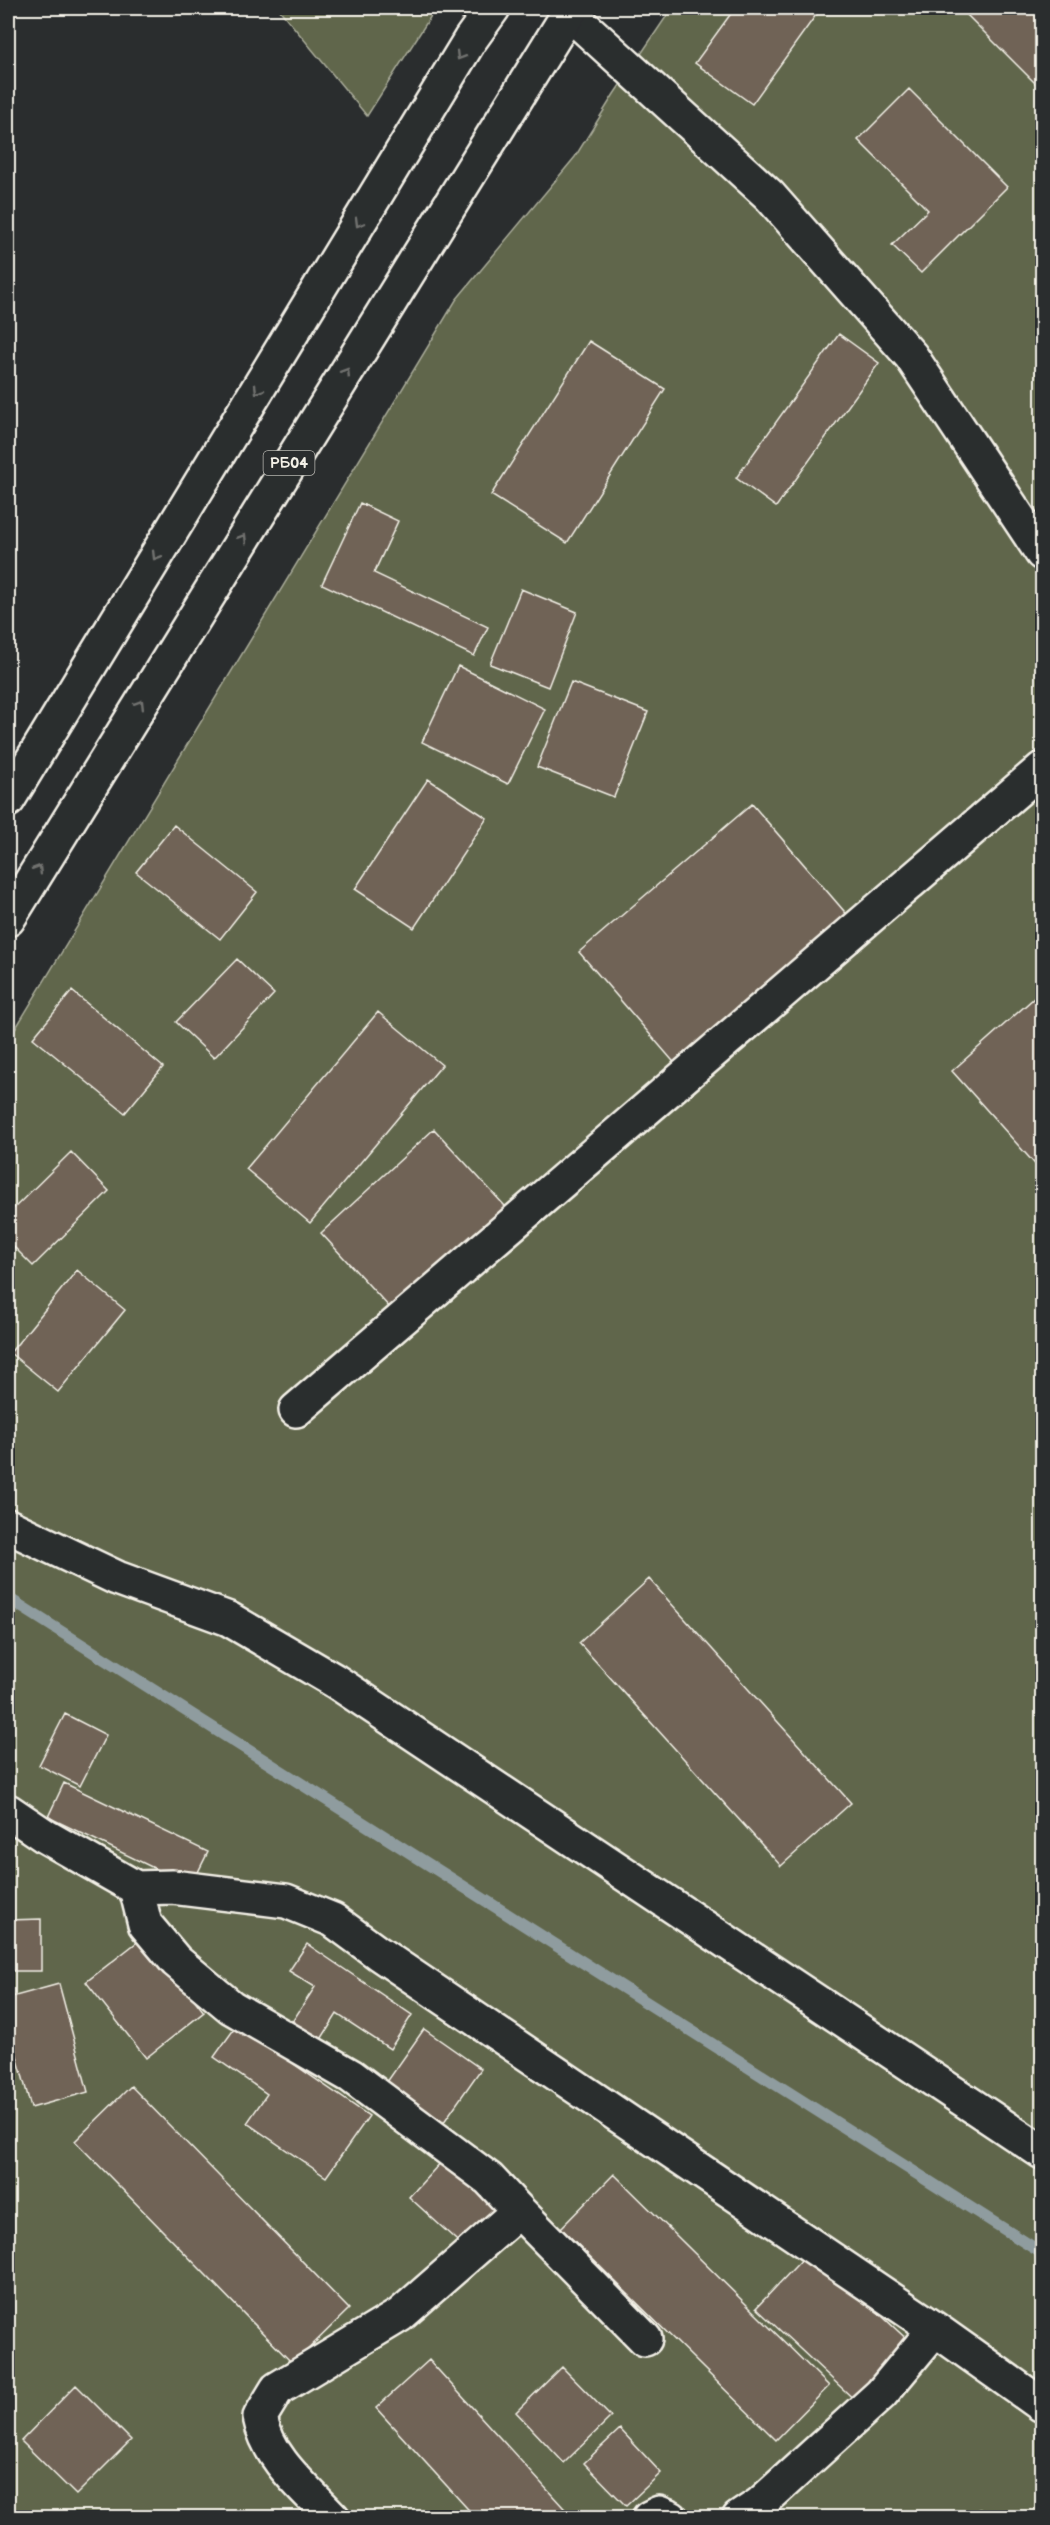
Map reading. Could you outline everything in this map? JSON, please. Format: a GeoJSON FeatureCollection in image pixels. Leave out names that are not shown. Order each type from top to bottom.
{"type":"FeatureCollection","features":[{"type":"Feature","properties":{"kind":"main road"},"geometry":{"type":"LineString","coordinates":[[8,800],[458,60],[492,8]]}},
{"type":"Feature","properties":{"kind":"main road"},"geometry":{"type":"LineString","coordinates":[[570,10],[769,195],[903,347],[1042,553]]}},
{"type":"Feature","properties":{"kind":"main road","name":"РБ04"},"geometry":{"type":"LineString","coordinates":[[8,920],[570,10]]}},
{"type":"Feature","properties":{"kind":"main road"},"geometry":{"type":"LineString","coordinates":[[296,1410],[1042,769]]}},
{"type":"Feature","properties":{"kind":"main road"},"geometry":{"type":"LineString","coordinates":[[8,1526],[117,1578],[229,1619],[335,1681],[1042,2152]]}},
{"type":"Feature","properties":{"kind":"main road"},"geometry":{"type":"LineString","coordinates":[[8,1811],[45,1836],[136,1888],[172,1887],[286,1901],[333,1920],[378,1953],[935,2329],[1042,2405]]}},
{"type":"Feature","properties":{"kind":"main road"},"geometry":{"type":"LineString","coordinates":[[136,1888],[145,1924],[176,1961],[231,2007],[351,2076],[489,2180],[645,2339]]}},
{"type":"Feature","properties":{"kind":"main road"},"geometry":{"type":"LineString","coordinates":[[333,2517],[282,2463],[264,2435],[260,2417],[277,2390],[400,2315],[519,2211]]}},
{"type":"Feature","properties":{"kind":"main road"},"geometry":{"type":"LineString","coordinates":[[738,2517],[760,2504],[874,2401],[935,2329]]}},
{"type":"Feature","properties":{"kind":"main road"},"geometry":{"type":"LineString","coordinates":[[649,2517],[659,2513],[671,2517]]}},
{"type":"Feature","properties":{"kind":"green space"},"geometry":{"type":"Polygon","coordinates":[[[278,8],[436,8],[367,116],[278,8]]]}},
{"type":"Feature","properties":{"kind":"green space"},"geometry":{"type":"Polygon","coordinates":[[[672,8],[1042,8],[1042,2517],[8,2517],[8,1041],[456,300],[575,157],[672,8]]]}},
{"type":"Feature","properties":{"kind":"building"},"geometry":{"type":"Polygon","coordinates":[[[735,8],[821,8],[752,104],[695,63],[735,8]]]}},
{"type":"Feature","properties":{"kind":"building"},"geometry":{"type":"Polygon","coordinates":[[[960,8],[1028,8],[1034,13],[1042,8],[1042,90],[960,8]]]}},
{"type":"Feature","properties":{"kind":"building"},"geometry":{"type":"Polygon","coordinates":[[[909,89],[1007,187],[921,273],[892,245],[928,210],[858,140],[909,89]]]}},
{"type":"Feature","properties":{"kind":"building"},"geometry":{"type":"Polygon","coordinates":[[[839,334],[879,363],[776,507],[736,478],[839,334]]]}},
{"type":"Feature","properties":{"kind":"building"},"geometry":{"type":"Polygon","coordinates":[[[589,341],[665,389],[567,543],[491,495],[589,341]]]}},
{"type":"Feature","properties":{"kind":"building"},"geometry":{"type":"Polygon","coordinates":[[[360,503],[398,521],[374,573],[488,627],[474,656],[322,584],[360,503]]]}},
{"type":"Feature","properties":{"kind":"building"},"geometry":{"type":"Polygon","coordinates":[[[521,589],[577,612],[548,687],[490,664],[521,589]]]}},
{"type":"Feature","properties":{"kind":"building"},"geometry":{"type":"Polygon","coordinates":[[[458,666],[545,709],[508,784],[422,742],[458,666]]]}},
{"type":"Feature","properties":{"kind":"building"},"geometry":{"type":"Polygon","coordinates":[[[571,682],[648,712],[614,797],[537,767],[571,682]]]}},
{"type":"Feature","properties":{"kind":"building"},"geometry":{"type":"Polygon","coordinates":[[[428,779],[487,818],[414,928],[355,889],[428,779]]]}},
{"type":"Feature","properties":{"kind":"building"},"geometry":{"type":"Polygon","coordinates":[[[752,804],[850,918],[678,1067],[579,952],[752,804]]]}},
{"type":"Feature","properties":{"kind":"building"},"geometry":{"type":"Polygon","coordinates":[[[174,825],[257,892],[220,939],[136,872],[174,825]]]}},
{"type":"Feature","properties":{"kind":"building"},"geometry":{"type":"Polygon","coordinates":[[[237,959],[274,994],[214,1058],[176,1022],[237,959]]]}},
{"type":"Feature","properties":{"kind":"building"},"geometry":{"type":"Polygon","coordinates":[[[72,991],[163,1067],[125,1113],[33,1038],[72,991]]]}},
{"type":"Feature","properties":{"kind":"building"},"geometry":{"type":"Polygon","coordinates":[[[1042,991],[1042,1172],[952,1071],[1042,991]]]}},
{"type":"Feature","properties":{"kind":"building"},"geometry":{"type":"Polygon","coordinates":[[[378,1012],[442,1065],[310,1223],[246,1169],[378,1012]]]}},
{"type":"Feature","properties":{"kind":"building"},"geometry":{"type":"Polygon","coordinates":[[[434,1129],[516,1218],[403,1322],[321,1233],[434,1129]]]}},
{"type":"Feature","properties":{"kind":"building"},"geometry":{"type":"Polygon","coordinates":[[[71,1152],[109,1191],[33,1266],[8,1241],[8,1214],[71,1152]]]}},
{"type":"Feature","properties":{"kind":"building"},"geometry":{"type":"Polygon","coordinates":[[[77,1270],[125,1310],[58,1392],[10,1353],[77,1270]]]}},
{"type":"Feature","properties":{"kind":"building"},"geometry":{"type":"Polygon","coordinates":[[[649,1579],[851,1803],[781,1866],[579,1643],[649,1579]]]}},
{"type":"Feature","properties":{"kind":"building"},"geometry":{"type":"Polygon","coordinates":[[[65,1714],[106,1735],[80,1786],[39,1765],[65,1714]]]}},
{"type":"Feature","properties":{"kind":"building"},"geometry":{"type":"Polygon","coordinates":[[[64,1783],[208,1852],[191,1886],[48,1817],[64,1783]]]}},
{"type":"Feature","properties":{"kind":"building"},"geometry":{"type":"Polygon","coordinates":[[[41,1919],[41,1971],[8,1971],[8,1920],[41,1919]]]}},
{"type":"Feature","properties":{"kind":"building"},"geometry":{"type":"Polygon","coordinates":[[[145,1936],[204,2012],[146,2058],[86,1982],[145,1936]]]}},
{"type":"Feature","properties":{"kind":"building"},"geometry":{"type":"Polygon","coordinates":[[[307,1944],[412,2015],[390,2049],[337,2014],[320,2041],[292,2022],[315,1987],[289,1971],[307,1944]]]}},
{"type":"Feature","properties":{"kind":"building"},"geometry":{"type":"Polygon","coordinates":[[[59,1984],[88,2092],[31,2108],[8,2022],[8,1998],[59,1984]]]}},
{"type":"Feature","properties":{"kind":"building"},"geometry":{"type":"Polygon","coordinates":[[[237,2025],[369,2116],[326,2177],[247,2123],[267,2094],[214,2057],[237,2025]]]}},
{"type":"Feature","properties":{"kind":"building"},"geometry":{"type":"Polygon","coordinates":[[[424,2029],[481,2069],[439,2129],[382,2089],[424,2029]]]}},
{"type":"Feature","properties":{"kind":"building"},"geometry":{"type":"Polygon","coordinates":[[[131,2086],[349,2309],[293,2364],[75,2141],[131,2086]]]}},
{"type":"Feature","properties":{"kind":"building"},"geometry":{"type":"Polygon","coordinates":[[[443,2160],[500,2212],[466,2249],[409,2197],[443,2160]]]}},
{"type":"Feature","properties":{"kind":"building"},"geometry":{"type":"Polygon","coordinates":[[[614,2174],[829,2386],[776,2440],[561,2228],[614,2174]]]}},
{"type":"Feature","properties":{"kind":"building"},"geometry":{"type":"Polygon","coordinates":[[[811,2250],[913,2345],[859,2404],[756,2308],[811,2250]]]}},
{"type":"Feature","properties":{"kind":"building"},"geometry":{"type":"Polygon","coordinates":[[[429,2360],[573,2518],[476,2518],[376,2408],[429,2360]]]}},
{"type":"Feature","properties":{"kind":"building"},"geometry":{"type":"Polygon","coordinates":[[[562,2367],[611,2417],[564,2463],[516,2412],[562,2367]]]}},
{"type":"Feature","properties":{"kind":"building"},"geometry":{"type":"Polygon","coordinates":[[[76,2385],[131,2440],[76,2495],[21,2441],[76,2385]]]}},
{"type":"Feature","properties":{"kind":"building"},"geometry":{"type":"Polygon","coordinates":[[[620,2429],[661,2473],[626,2506],[584,2463],[620,2429]]]}},
{"type":"Feature","properties":{"kind":"building"},"geometry":{"type":"Polygon","coordinates":[[[981,2509],[982,2518],[932,2518],[981,2509]]]}},
{"type":"Feature","properties":{"kind":"waterway"},"geometry":{"type":"LineString","coordinates":[[8,1598],[1042,2253]]}}]}
